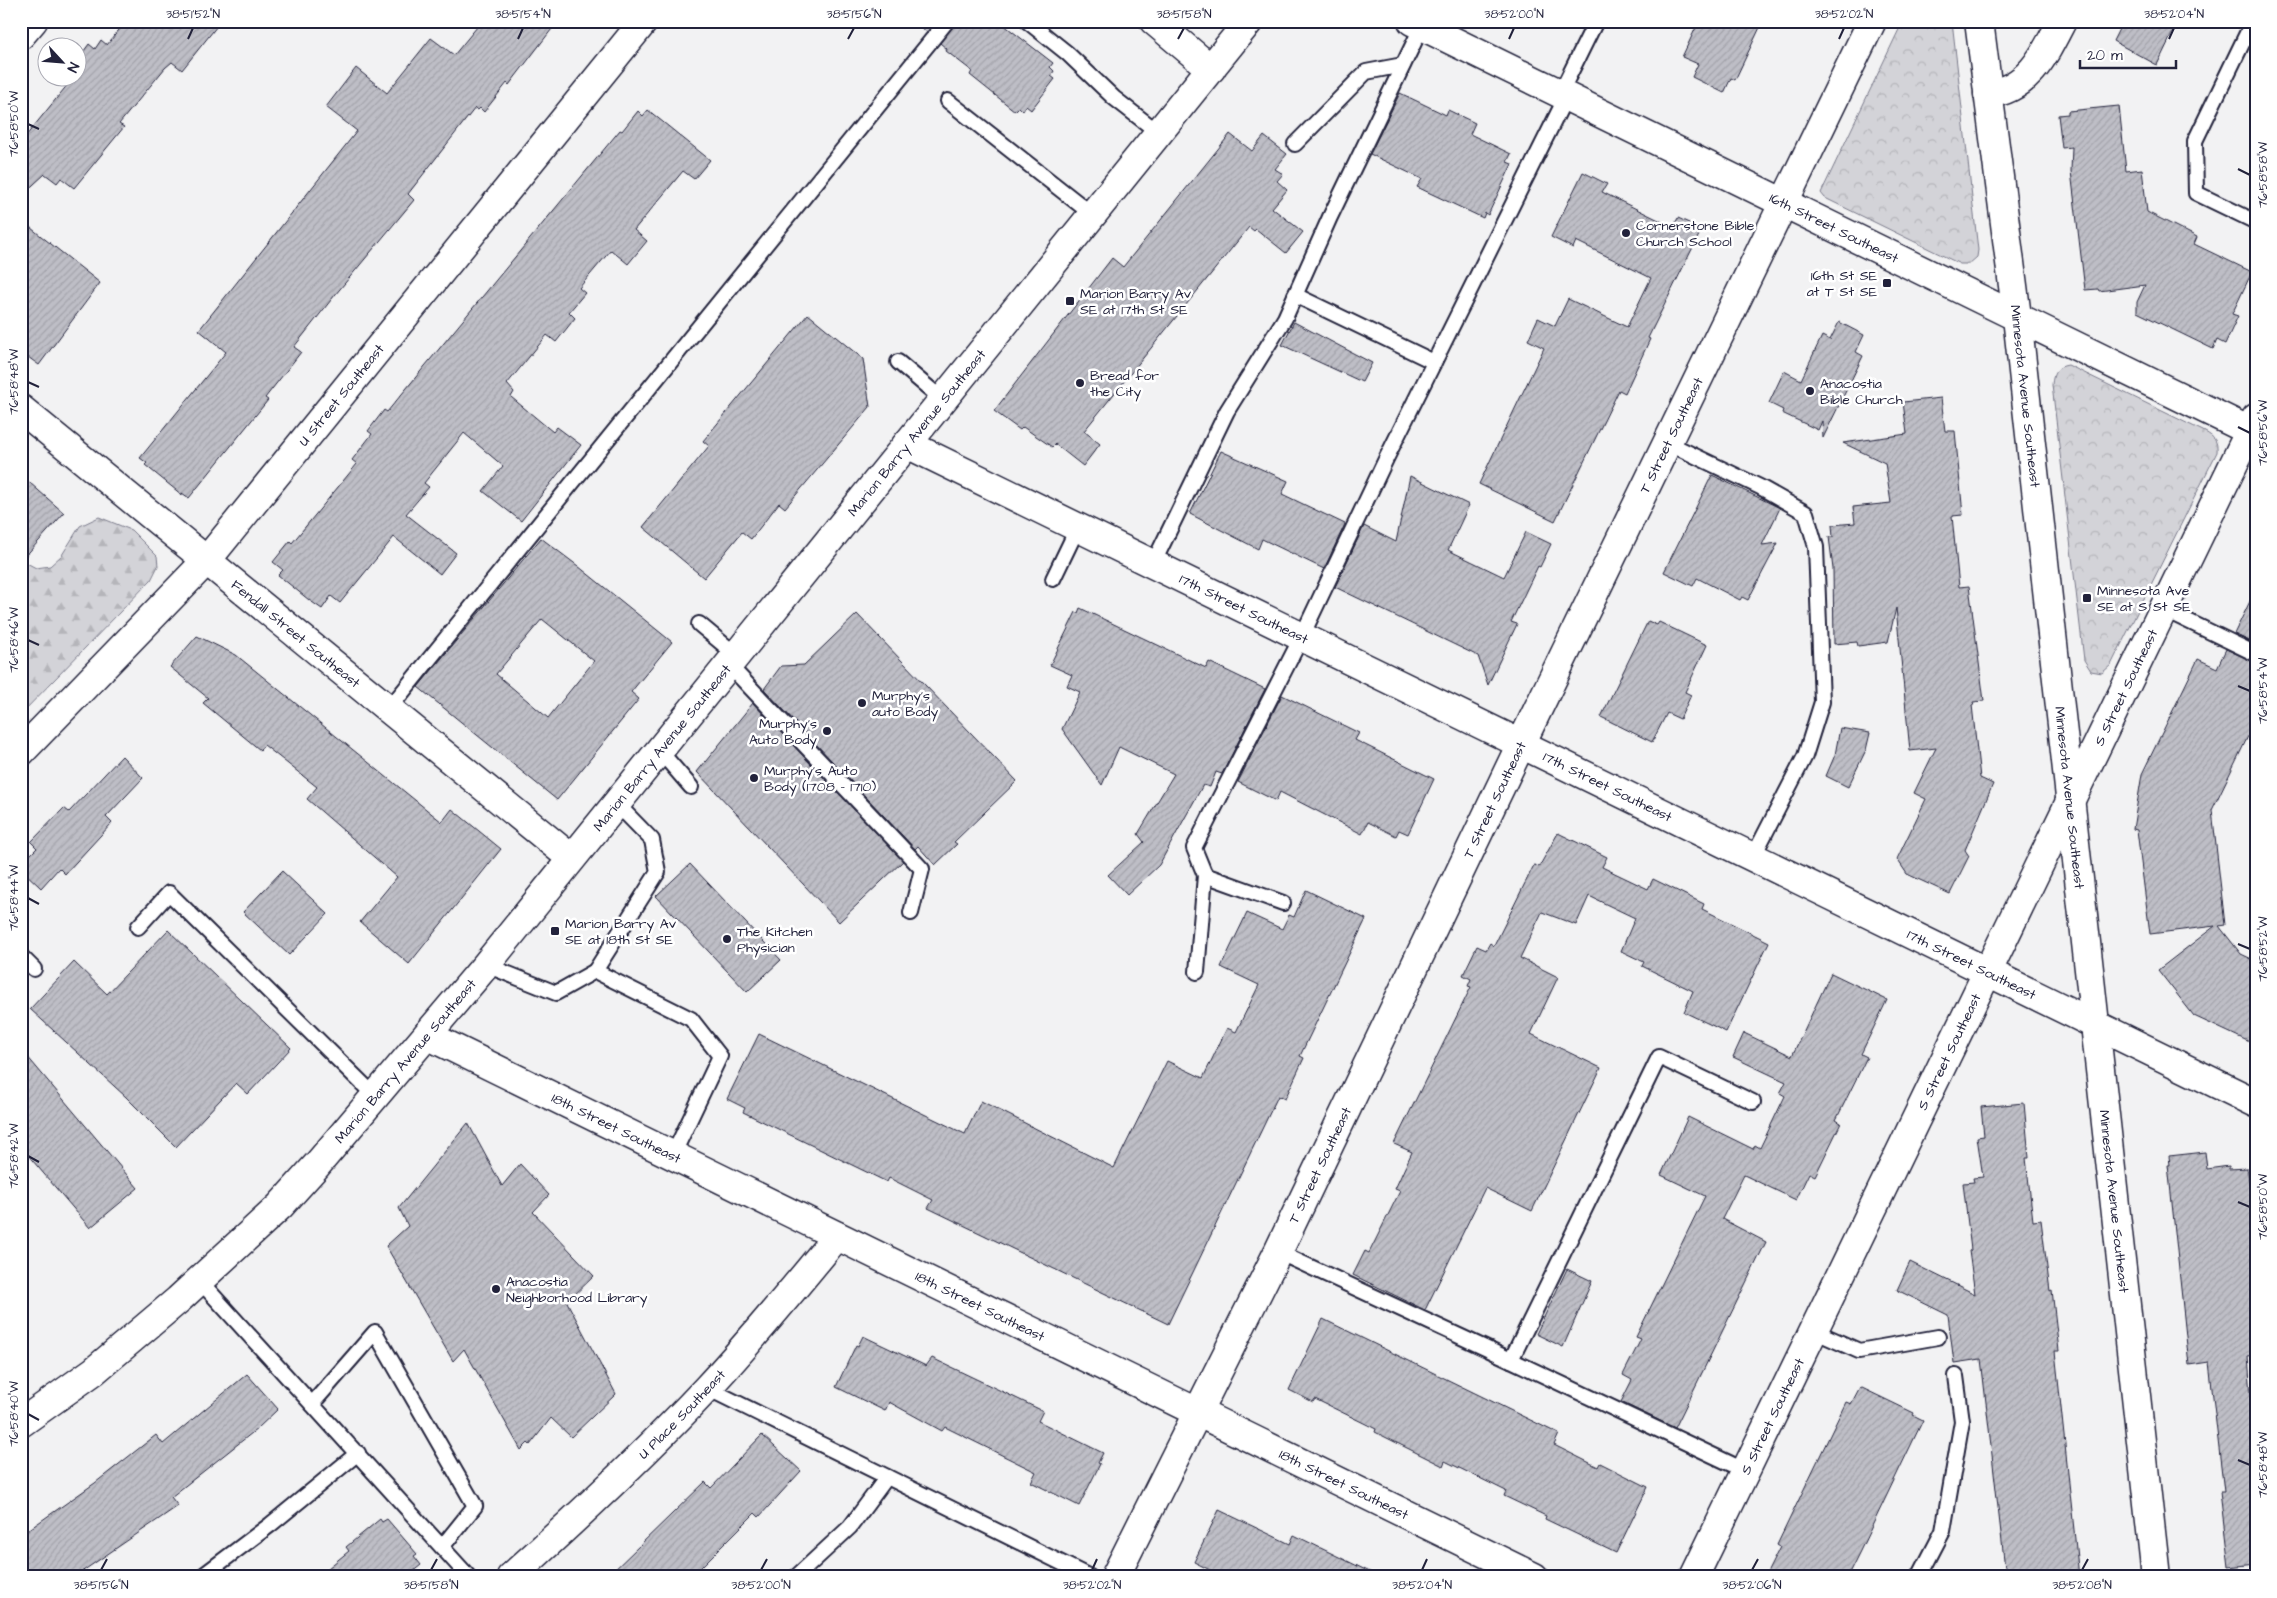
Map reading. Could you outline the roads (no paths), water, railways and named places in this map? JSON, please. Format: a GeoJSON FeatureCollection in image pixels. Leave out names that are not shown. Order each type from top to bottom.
{"type":"FeatureCollection","features":[{"type":"Feature","properties":{"kind":"street"},"geometry":{"type":"LineString","coordinates":[[21,35],[32,21]]}},
{"type":"Feature","properties":{"kind":"street","name":"U Street Southeast"},"geometry":{"type":"LineString","coordinates":[[21,752],[207,560],[644,21]]}},
{"type":"Feature","properties":{"kind":"street"},"geometry":{"type":"LineString","coordinates":[[1154,21],[1211,69]]}},
{"type":"Feature","properties":{"kind":"street","name":"Marion Barry Avenue Southeast"},"geometry":{"type":"LineString","coordinates":[[21,1423],[94,1371],[200,1280],[280,1206],[376,1096],[486,965],[731,659],[1249,21]]}},
{"type":"Feature","properties":{"kind":"street","name":"T Street Southeast"},"geometry":{"type":"LineString","coordinates":[[1115,1577],[1278,1252],[1872,21]]}},
{"type":"Feature","properties":{"kind":"street","name":"Minnesota Avenue Southeast"},"geometry":{"type":"LineString","coordinates":[[1979,21],[2017,317],[2156,1577]]}},
{"type":"Feature","properties":{"kind":"street"},"geometry":{"type":"LineString","coordinates":[[1988,94],[2008,89],[2034,70],[2047,52],[2062,21]]}},
{"type":"Feature","properties":{"kind":"street","name":"16th Street Southeast"},"geometry":{"type":"LineString","coordinates":[[1417,24],[2017,317],[2254,428]]}},
{"type":"Feature","properties":{"kind":"street","name":"Fendall Street Southeast"},"geometry":{"type":"LineString","coordinates":[[21,410],[572,858]]}},
{"type":"Feature","properties":{"kind":"street","name":"S Street Southeast"},"geometry":{"type":"LineString","coordinates":[[1694,1577],[2163,609],[2254,428]]}},
{"type":"Feature","properties":{"kind":"street","name":"17th Street Southeast"},"geometry":{"type":"LineString","coordinates":[[907,444],[2256,1103]]}},
{"type":"Feature","properties":{"kind":"street","name":"18th Street Southeast"},"geometry":{"type":"LineString","coordinates":[[427,1035],[1534,1577]]}},
{"type":"Feature","properties":{"kind":"street","name":"U Place Southeast"},"geometry":{"type":"LineString","coordinates":[[511,1577],[625,1471],[707,1388],[761,1328],[838,1236]]}},
{"type":"Feature","properties":{"kind":"lane"},"geometry":{"type":"LineString","coordinates":[[388,710],[946,21]]}},
{"type":"Feature","properties":{"kind":"lane"},"geometry":{"type":"LineString","coordinates":[[1027,21],[1068,53],[1114,98],[1159,133]]}},
{"type":"Feature","properties":{"kind":"lane"},"geometry":{"type":"LineString","coordinates":[[1197,972],[1205,875],[1194,848],[1302,636],[1563,95],[1596,21]]}},
{"type":"Feature","properties":{"kind":"lane"},"geometry":{"type":"LineString","coordinates":[[2253,21],[2195,141],[2196,193],[2256,222]]}},
{"type":"Feature","properties":{"kind":"lane"},"geometry":{"type":"LineString","coordinates":[[1153,564],[1227,410],[1285,318],[1330,217],[1403,65],[1417,24]]}},
{"type":"Feature","properties":{"kind":"lane"},"geometry":{"type":"LineString","coordinates":[[1295,144],[1366,72],[1403,65]]}},
{"type":"Feature","properties":{"kind":"lane"},"geometry":{"type":"LineString","coordinates":[[948,101],[1093,215]]}},
{"type":"Feature","properties":{"kind":"lane"},"geometry":{"type":"LineString","coordinates":[[1295,296],[1434,362]]}},
{"type":"Feature","properties":{"kind":"lane"},"geometry":{"type":"LineString","coordinates":[[898,362],[943,400]]}},
{"type":"Feature","properties":{"kind":"lane"},"geometry":{"type":"LineString","coordinates":[[1668,442],[1760,487],[1806,513],[1816,547],[1822,702],[1805,756],[1753,857]]}},
{"type":"Feature","properties":{"kind":"lane"},"geometry":{"type":"LineString","coordinates":[[1053,580],[1078,527]]}},
{"type":"Feature","properties":{"kind":"lane"},"geometry":{"type":"LineString","coordinates":[[2163,609],[2256,654]]}},
{"type":"Feature","properties":{"kind":"lane"},"geometry":{"type":"LineString","coordinates":[[699,624],[922,869],[911,913]]}},
{"type":"Feature","properties":{"kind":"lane"},"geometry":{"type":"LineString","coordinates":[[659,750],[691,787]]}},
{"type":"Feature","properties":{"kind":"lane"},"geometry":{"type":"LineString","coordinates":[[486,965],[556,994],[595,971],[658,872],[652,840],[616,803]]}},
{"type":"Feature","properties":{"kind":"lane"},"geometry":{"type":"LineString","coordinates":[[1205,875],[1283,903]]}},
{"type":"Feature","properties":{"kind":"lane"},"geometry":{"type":"LineString","coordinates":[[138,927],[169,894],[376,1096]]}},
{"type":"Feature","properties":{"kind":"lane"},"geometry":{"type":"LineString","coordinates":[[21,956],[34,969]]}},
{"type":"Feature","properties":{"kind":"lane"},"geometry":{"type":"LineString","coordinates":[[595,971],[691,1019],[720,1056],[673,1155]]}},
{"type":"Feature","properties":{"kind":"lane"},"geometry":{"type":"LineString","coordinates":[[1512,1360],[1659,1057],[1752,1102]]}},
{"type":"Feature","properties":{"kind":"lane"},"geometry":{"type":"LineString","coordinates":[[1278,1252],[1746,1471]]}},
{"type":"Feature","properties":{"kind":"lane"},"geometry":{"type":"LineString","coordinates":[[200,1280],[469,1577]]}},
{"type":"Feature","properties":{"kind":"lane"},"geometry":{"type":"LineString","coordinates":[[1814,1330],[1859,1351],[1938,1336]]}},
{"type":"Feature","properties":{"kind":"lane"},"geometry":{"type":"LineString","coordinates":[[312,1404],[375,1332],[475,1506],[442,1547]]}},
{"type":"Feature","properties":{"kind":"lane"},"geometry":{"type":"LineString","coordinates":[[1919,1577],[1943,1531],[1962,1421],[1956,1376]]}},
{"type":"Feature","properties":{"kind":"lane"},"geometry":{"type":"LineString","coordinates":[[707,1388],[1090,1577]]}},
{"type":"Feature","properties":{"kind":"lane"},"geometry":{"type":"LineString","coordinates":[[201,1577],[270,1525],[358,1453]]}},
{"type":"Feature","properties":{"kind":"lane"},"geometry":{"type":"LineString","coordinates":[[796,1577],[850,1526],[887,1477]]}},
{"type":"Feature","properties":{"kind":"place","name":"Cornerstone Bible Church School"},"geometry":{"type":"Point","coordinates":[1626,233]}},
{"type":"Feature","properties":{"kind":"place","name":"16th St SE at T St SE"},"geometry":{"type":"Point","coordinates":[1887,283]}},
{"type":"Feature","properties":{"kind":"place","name":"Marion Barry Av SE at 17th St SE"},"geometry":{"type":"Point","coordinates":[1070,301]}},
{"type":"Feature","properties":{"kind":"place","name":"Bread for the City"},"geometry":{"type":"Point","coordinates":[1080,383]}},
{"type":"Feature","properties":{"kind":"place","name":"Anacostia Bible Church"},"geometry":{"type":"Point","coordinates":[1810,391]}},
{"type":"Feature","properties":{"kind":"place","name":"Minnesota Ave SE at S St SE"},"geometry":{"type":"Point","coordinates":[2087,598]}},
{"type":"Feature","properties":{"kind":"place","name":"Murphy's auto Body"},"geometry":{"type":"Point","coordinates":[862,703]}},
{"type":"Feature","properties":{"kind":"place","name":"Murphy's Auto Body"},"geometry":{"type":"Point","coordinates":[827,731]}},
{"type":"Feature","properties":{"kind":"place","name":"Murphy's Auto Body (1708 - 1710)"},"geometry":{"type":"Point","coordinates":[754,778]}},
{"type":"Feature","properties":{"kind":"place","name":"Marion Barry Av SE at 18th St SE"},"geometry":{"type":"Point","coordinates":[555,931]}},
{"type":"Feature","properties":{"kind":"place","name":"The Kitchen Physician"},"geometry":{"type":"Point","coordinates":[727,939]}},
{"type":"Feature","properties":{"kind":"place","name":"Anacostia Neighborhood Library"},"geometry":{"type":"Point","coordinates":[496,1289]}}]}
